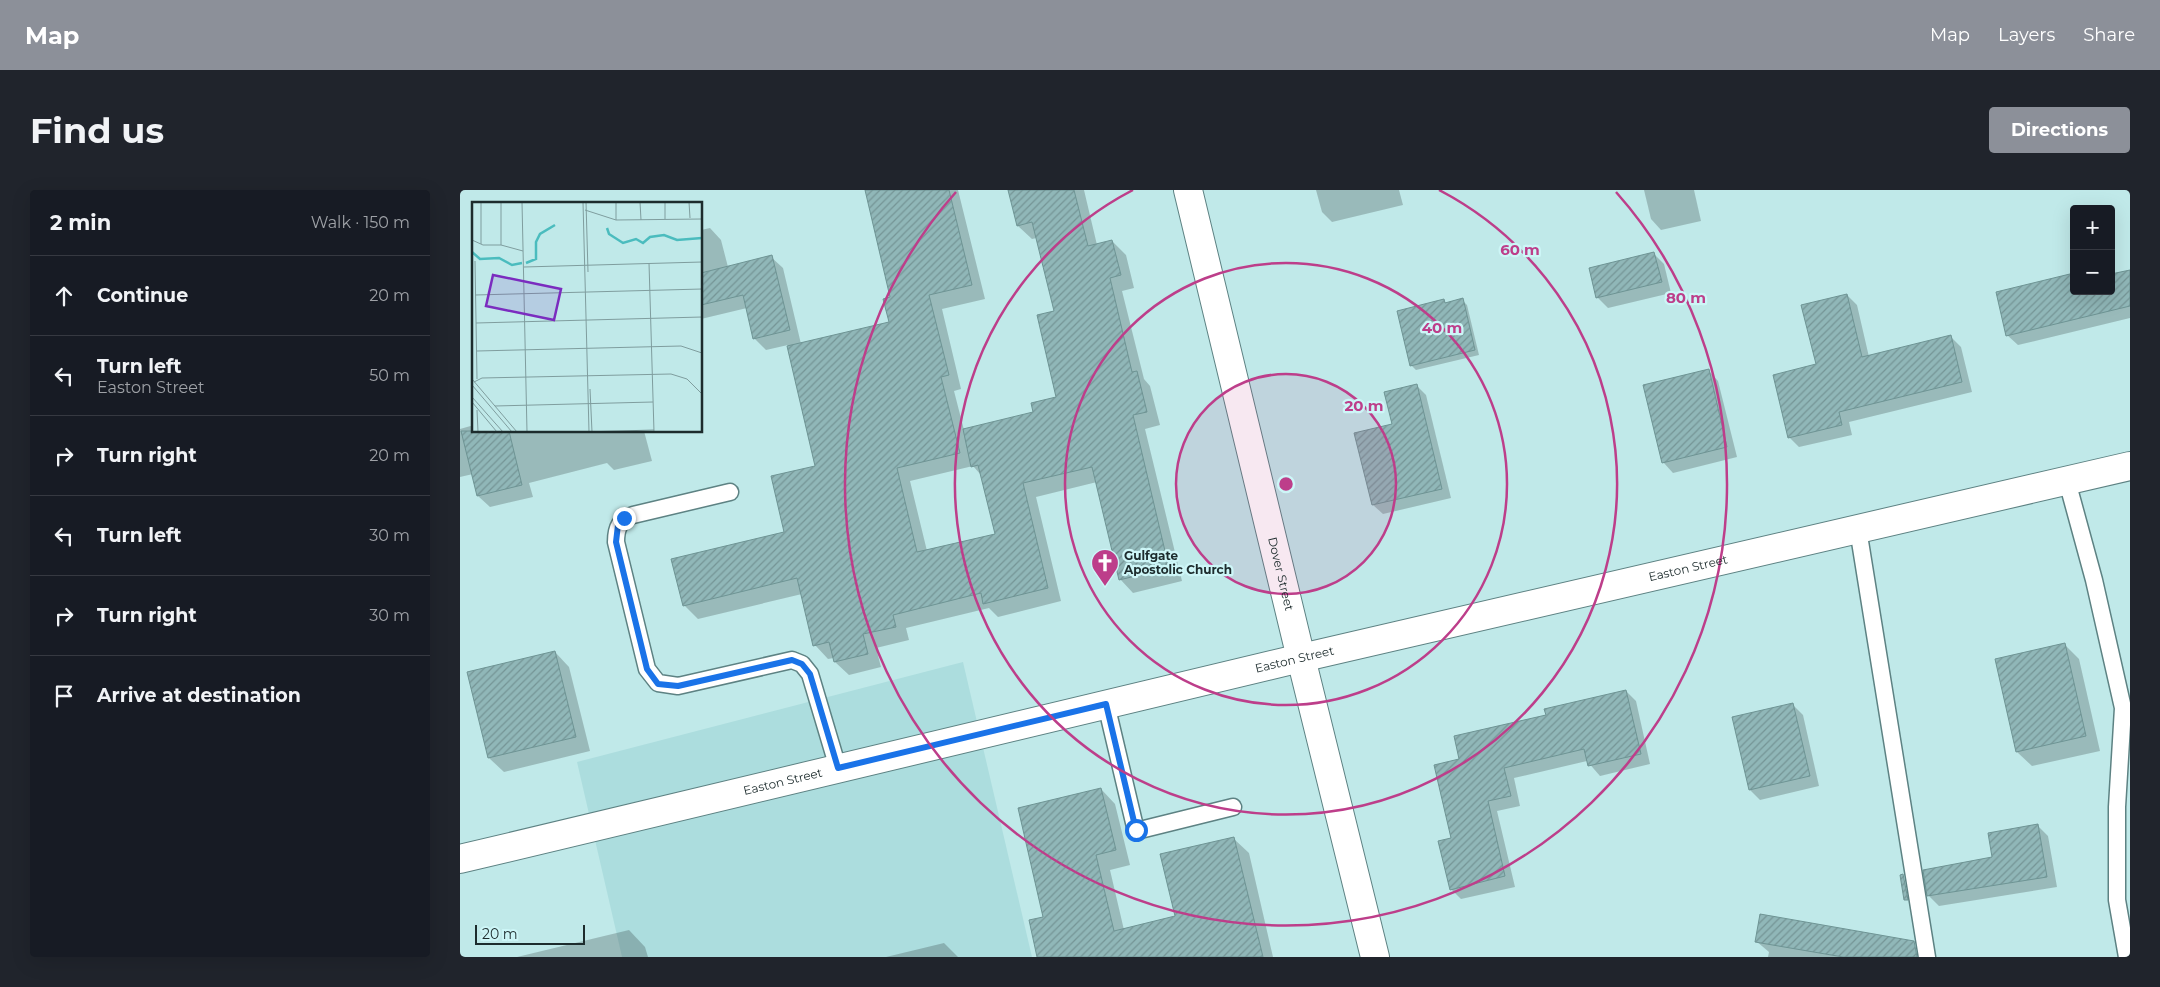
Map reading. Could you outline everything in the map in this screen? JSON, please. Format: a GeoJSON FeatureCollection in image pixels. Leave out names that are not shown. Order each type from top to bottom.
{"type":"FeatureCollection","features":[{"type":"Feature","properties":{"kind":"street","name":"Dover Street"},"geometry":{"type":"LineString","coordinates":[[1188,190],[1301,658],[1376,957]]}},
{"type":"Feature","properties":{"kind":"street","name":"Easton Street"},"geometry":{"type":"LineString","coordinates":[[460,858],[1301,658],[2130,466]]}},
{"type":"Feature","properties":{"kind":"lane"},"geometry":{"type":"LineString","coordinates":[[2068,481],[2123,708],[2117,807],[2117,900],[2127,957]]}},
{"type":"Feature","properties":{"kind":"lane"},"geometry":{"type":"LineString","coordinates":[[730,492],[633,515],[624,518],[618,525],[616,542],[647,669],[658,684],[678,686],[792,660],[802,664],[810,674],[838,768]]}},
{"type":"Feature","properties":{"kind":"lane"},"geometry":{"type":"LineString","coordinates":[[1858,529],[1927,957]]}},
{"type":"Feature","properties":{"kind":"lane"},"geometry":{"type":"LineString","coordinates":[[1106,704],[1136,830],[1233,807]]}},
{"type":"Feature","properties":{"kind":"shaded area"},"geometry":{"type":"Polygon","coordinates":[[[963,662],[1032,957],[622,957],[577,762],[963,662]]]}},
{"type":"Feature","properties":{"kind":"building"},"geometry":{"type":"Polygon","coordinates":[[[865,190],[949,190],[972,285],[929,295],[949,375],[941,377],[960,453],[897,468],[917,552],[995,534],[978,465],[971,467],[963,429],[1033,412],[1031,403],[1056,397],[1037,315],[1054,311],[1032,222],[1017,226],[1008,190],[1074,190],[1088,246],[1112,240],[1121,275],[1110,278],[1132,372],[1137,371],[1147,412],[1133,415],[1169,568],[1119,580],[1092,467],[1023,483],[1048,588],[983,604],[981,593],[893,615],[896,627],[863,634],[868,654],[834,662],[829,642],[813,646],[797,578],[683,606],[671,559],[784,532],[771,476],[815,466],[787,346],[889,322],[883,299],[890,297],[865,190]]]}},
{"type":"Feature","properties":{"kind":"building"},"geometry":{"type":"Polygon","coordinates":[[[1654,252],[1662,282],[1596,298],[1589,268],[1654,252]]]}},
{"type":"Feature","properties":{"kind":"building"},"geometry":{"type":"Polygon","coordinates":[[[772,255],[790,330],[753,339],[743,295],[702,305],[702,273],[772,255]]]}},
{"type":"Feature","properties":{"kind":"building"},"geometry":{"type":"Polygon","coordinates":[[[2130,270],[2130,306],[2006,336],[1996,292],[2070,274],[2070,295],[2115,295],[2115,273],[2130,270]]]}},
{"type":"Feature","properties":{"kind":"building"},"geometry":{"type":"Polygon","coordinates":[[[1847,294],[1862,357],[1951,335],[1962,382],[1839,412],[1842,425],[1788,438],[1773,375],[1816,364],[1801,305],[1847,294]]]}},
{"type":"Feature","properties":{"kind":"building"},"geometry":{"type":"Polygon","coordinates":[[[1463,298],[1475,350],[1410,366],[1397,311],[1444,299],[1445,303],[1463,298]]]}},
{"type":"Feature","properties":{"kind":"building"},"geometry":{"type":"Polygon","coordinates":[[[1709,369],[1727,447],[1662,463],[1643,385],[1709,369]]]}},
{"type":"Feature","properties":{"kind":"building"},"geometry":{"type":"Polygon","coordinates":[[[1417,384],[1442,489],[1372,505],[1354,433],[1392,424],[1384,392],[1417,384]]]}},
{"type":"Feature","properties":{"kind":"building"},"geometry":{"type":"Polygon","coordinates":[[[461,431],[509,432],[522,485],[477,496],[461,431]]]}},
{"type":"Feature","properties":{"kind":"building"},"geometry":{"type":"Polygon","coordinates":[[[2065,643],[2086,736],[2016,752],[1995,659],[2065,643]]]}},
{"type":"Feature","properties":{"kind":"building"},"geometry":{"type":"Polygon","coordinates":[[[555,651],[576,737],[488,758],[467,672],[555,651]]]}},
{"type":"Feature","properties":{"kind":"building"},"geometry":{"type":"Polygon","coordinates":[[[1626,690],[1641,754],[1588,766],[1584,749],[1504,768],[1511,796],[1488,801],[1505,876],[1450,890],[1438,841],[1451,838],[1434,765],[1459,759],[1454,736],[1546,715],[1544,709],[1626,690]]]}},
{"type":"Feature","properties":{"kind":"building"},"geometry":{"type":"Polygon","coordinates":[[[1793,703],[1810,776],[1749,790],[1732,717],[1793,703]]]}},
{"type":"Feature","properties":{"kind":"building"},"geometry":{"type":"Polygon","coordinates":[[[1101,788],[1116,850],[1096,855],[1114,931],[1175,916],[1160,854],[1234,837],[1263,957],[1037,957],[1029,920],[1043,917],[1018,808],[1101,788]]]}},
{"type":"Feature","properties":{"kind":"building"},"geometry":{"type":"Polygon","coordinates":[[[2038,824],[2047,877],[1927,896],[1923,870],[1992,857],[1988,833],[2038,824]]]}},
{"type":"Feature","properties":{"kind":"building"},"geometry":{"type":"Polygon","coordinates":[[[1903,874],[1908,900],[1904,900],[1900,875],[1903,874]]]}},
{"type":"Feature","properties":{"kind":"building"},"geometry":{"type":"Polygon","coordinates":[[[1760,914],[1914,941],[1917,957],[1843,957],[1755,942],[1760,914]]]}},
{"type":"Feature","properties":{"kind":"place","name":"Gulfgate Apostolic Church"},"geometry":{"type":"Point","coordinates":[1105,587]}},
{"type":"Feature","properties":{"kind":"route"},"geometry":{"type":"LineString","coordinates":[[624,518],[618,525],[616,542],[647,669],[651,677],[658,684],[678,686],[792,660],[802,664],[810,674],[838,768],[1106,704],[1136,830]]}}]}
